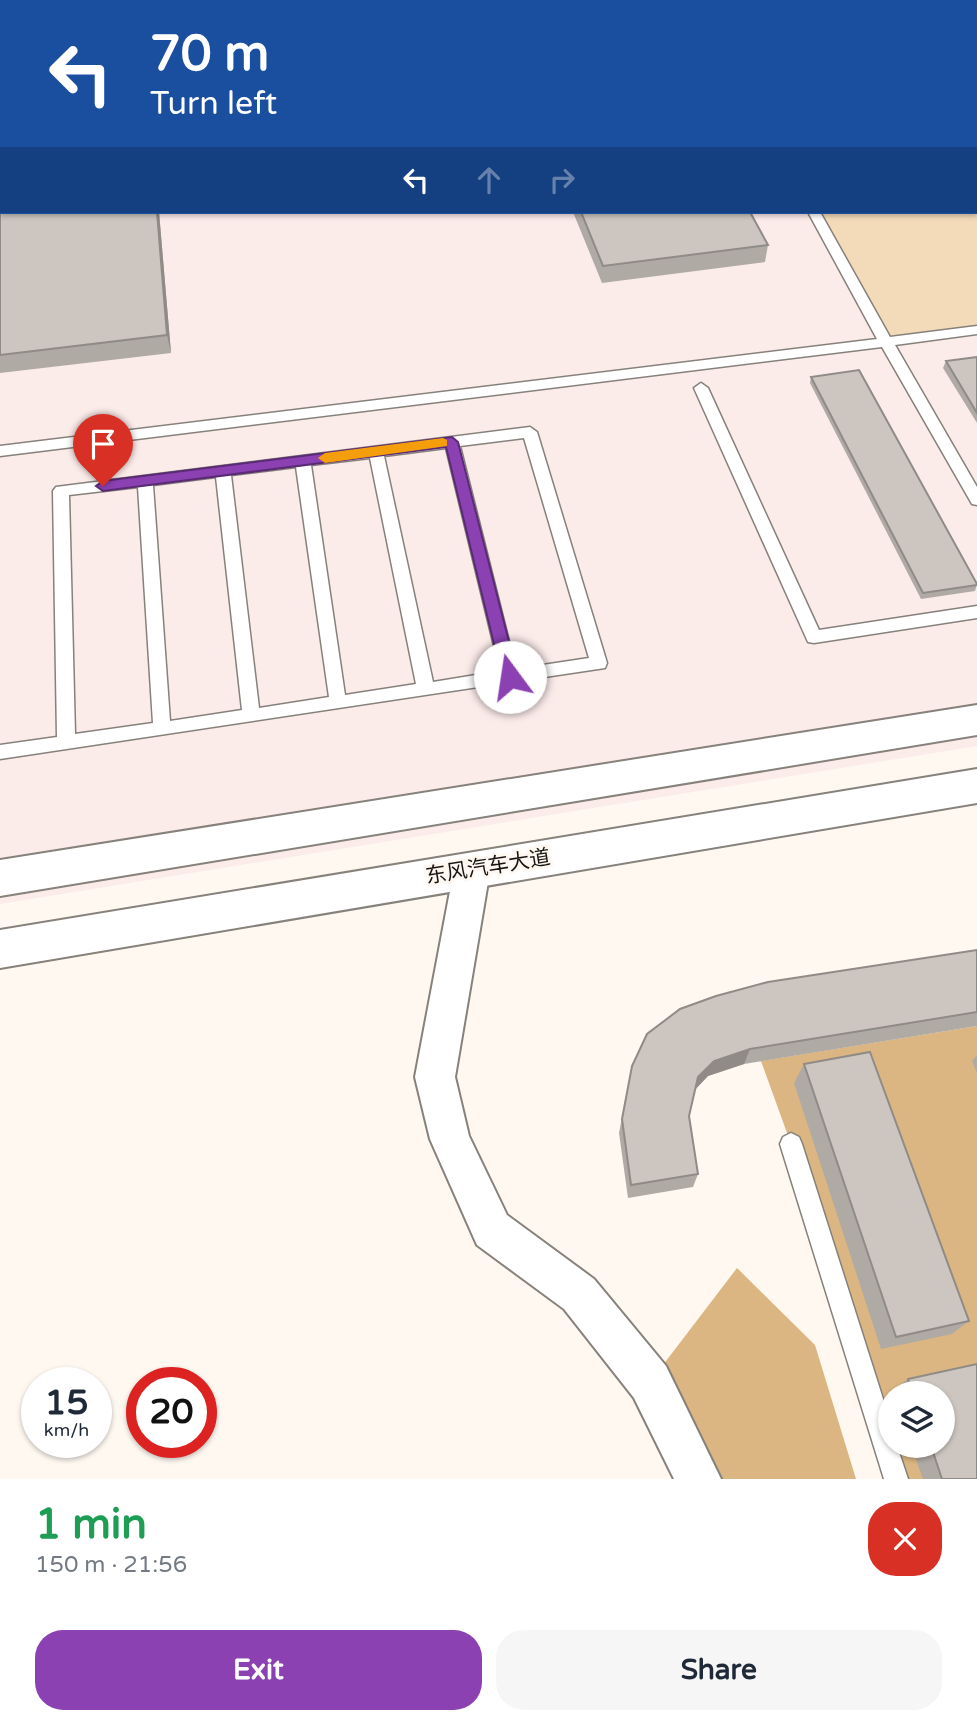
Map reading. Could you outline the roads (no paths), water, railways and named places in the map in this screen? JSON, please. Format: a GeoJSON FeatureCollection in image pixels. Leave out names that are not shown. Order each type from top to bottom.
{"type":"FeatureCollection","features":[{"type":"Feature","properties":{"kind":"main road"},"geometry":{"type":"LineString","coordinates":[[0,878],[977,720]]}},
{"type":"Feature","properties":{"kind":"main road","name":"东风汽车大道"},"geometry":{"type":"LineString","coordinates":[[0,948],[977,786]]}},
{"type":"Feature","properties":{"kind":"street"},"geometry":{"type":"LineString","coordinates":[[472,870],[435,1077],[450,1139],[492,1230],[579,1294],[650,1382],[698,1479]]}},
{"type":"Feature","properties":{"kind":"lane"},"geometry":{"type":"LineString","coordinates":[[815,214],[977,500]]}},
{"type":"Feature","properties":{"kind":"lane"},"geometry":{"type":"LineString","coordinates":[[0,451],[977,330]]}},
{"type":"Feature","properties":{"kind":"lane"},"geometry":{"type":"LineString","coordinates":[[701,388],[814,637],[977,612]]}},
{"type":"Feature","properties":{"kind":"lane"},"geometry":{"type":"LineString","coordinates":[[0,752],[66,743],[162,728],[251,716],[599,663],[530,432],[61,491],[66,743]]}},
{"type":"Feature","properties":{"kind":"lane"},"geometry":{"type":"LineString","coordinates":[[452,442],[510,677]]}},
{"type":"Feature","properties":{"kind":"lane"},"geometry":{"type":"LineString","coordinates":[[376,452],[426,689]]}},
{"type":"Feature","properties":{"kind":"lane"},"geometry":{"type":"LineString","coordinates":[[303,461],[338,702]]}},
{"type":"Feature","properties":{"kind":"lane"},"geometry":{"type":"LineString","coordinates":[[223,471],[251,716]]}},
{"type":"Feature","properties":{"kind":"lane"},"geometry":{"type":"LineString","coordinates":[[145,481],[162,728]]}},
{"type":"Feature","properties":{"kind":"lane"},"geometry":{"type":"LineString","coordinates":[[791,1144],[895,1479]]}}]}
